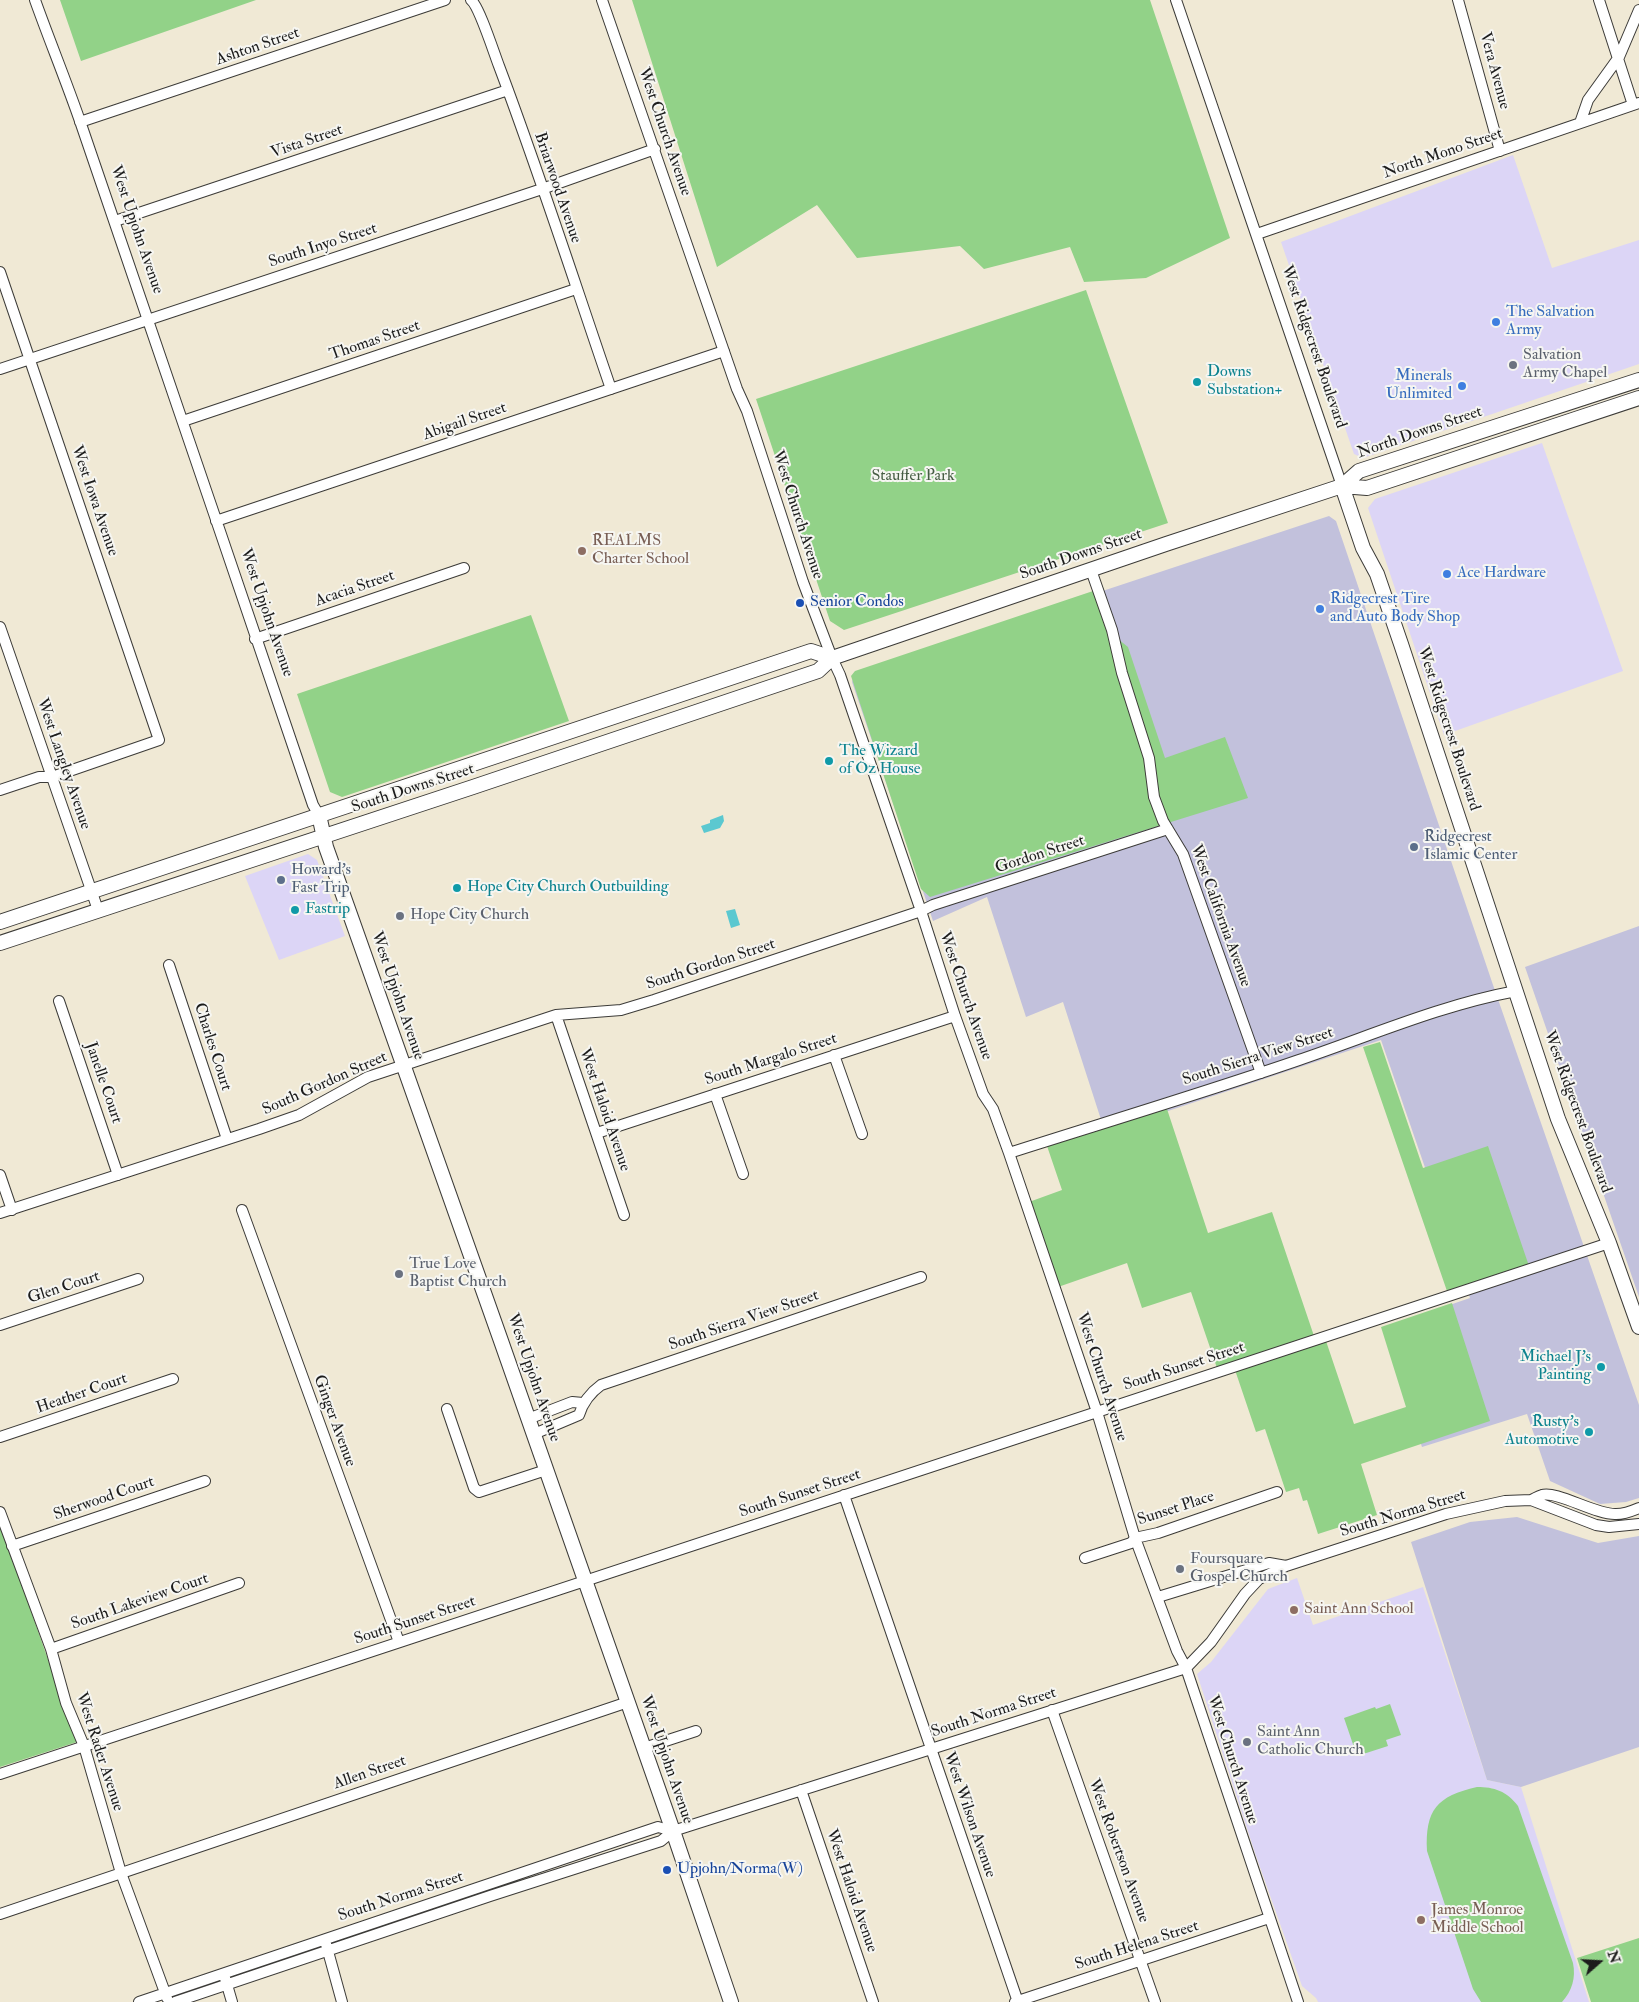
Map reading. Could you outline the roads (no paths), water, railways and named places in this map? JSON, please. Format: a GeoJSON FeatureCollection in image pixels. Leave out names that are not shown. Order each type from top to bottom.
{"type":"FeatureCollection","features":[{"type":"Feature","properties":{"kind":"main road","name":"North Downs Street"},"geometry":{"type":"LineString","coordinates":[[1342,486],[1358,471],[1639,380]]}},
{"type":"Feature","properties":{"kind":"main road","name":"North Downs Street"},"geometry":{"type":"LineString","coordinates":[[1342,486],[1367,488],[1639,398]]}},
{"type":"Feature","properties":{"kind":"main road","name":"South Downs Street"},"geometry":{"type":"LineString","coordinates":[[0,943],[818,671],[832,658],[1342,486]]}},
{"type":"Feature","properties":{"kind":"main road","name":"West Ridgecrest Boulevard"},"geometry":{"type":"LineString","coordinates":[[1342,486],[1363,548],[1377,574],[1558,1119],[1608,1243],[1639,1327]]}},
{"type":"Feature","properties":{"kind":"main road","name":"South Downs Street"},"geometry":{"type":"LineString","coordinates":[[0,922],[811,651],[832,658]]}},
{"type":"Feature","properties":{"kind":"main road","name":"West Upjohn Avenue"},"geometry":{"type":"LineString","coordinates":[[319,815],[324,836],[402,1066],[534,1434],[731,2002]]}},
{"type":"Feature","properties":{"kind":"street","name":"West Upjohn Avenue"},"geometry":{"type":"LineString","coordinates":[[35,0],[80,122],[183,421],[255,639],[313,805],[319,815]]}},
{"type":"Feature","properties":{"kind":"street","name":"Ashton Street"},"geometry":{"type":"LineString","coordinates":[[80,122],[445,0]]}},
{"type":"Feature","properties":{"kind":"street","name":"Briarwood Avenue"},"geometry":{"type":"LineString","coordinates":[[470,0],[474,2],[508,90],[611,389]]}},
{"type":"Feature","properties":{"kind":"street","name":"West Church Avenue"},"geometry":{"type":"LineString","coordinates":[[602,0],[737,389],[748,411],[803,582],[840,675],[955,1016],[983,1094],[993,1109],[1009,1153],[1097,1412],[1135,1538],[1186,1668],[1298,2002]]}},
{"type":"Feature","properties":{"kind":"street","name":"West Ridgecrest Boulevard"},"geometry":{"type":"LineString","coordinates":[[1176,0],[1342,486]]}},
{"type":"Feature","properties":{"kind":"street","name":"Vera Avenue"},"geometry":{"type":"LineString","coordinates":[[1458,0],[1500,150]]}},
{"type":"Feature","properties":{"kind":"street"},"geometry":{"type":"LineString","coordinates":[[1599,0],[1636,104]]}},
{"type":"Feature","properties":{"kind":"street"},"geometry":{"type":"LineString","coordinates":[[1580,123],[1588,100],[1619,57],[1639,10]]}},
{"type":"Feature","properties":{"kind":"street","name":"Vista Street"},"geometry":{"type":"LineString","coordinates":[[114,221],[508,90]]}},
{"type":"Feature","properties":{"kind":"street","name":"North Mono Street"},"geometry":{"type":"LineString","coordinates":[[1257,234],[1636,104]]}},
{"type":"Feature","properties":{"kind":"street","name":"South Inyo Street"},"geometry":{"type":"LineString","coordinates":[[0,369],[542,189],[655,149]]}},
{"type":"Feature","properties":{"kind":"street","name":"West Iowa Avenue"},"geometry":{"type":"LineString","coordinates":[[0,272],[159,740],[52,777]]}},
{"type":"Feature","properties":{"kind":"street","name":"Thomas Street"},"geometry":{"type":"LineString","coordinates":[[183,421],[576,289]]}},
{"type":"Feature","properties":{"kind":"street","name":"Abigail Street"},"geometry":{"type":"LineString","coordinates":[[216,521],[724,351]]}},
{"type":"Feature","properties":{"kind":"street","name":"Acacia Street"},"geometry":{"type":"LineString","coordinates":[[255,639],[464,568]]}},
{"type":"Feature","properties":{"kind":"street","name":"West California Avenue"},"geometry":{"type":"LineString","coordinates":[[1091,570],[1112,630],[1122,673],[1149,758],[1154,797],[1162,821],[1183,854],[1261,1073]]}},
{"type":"Feature","properties":{"kind":"street","name":"West Langley Avenue"},"geometry":{"type":"LineString","coordinates":[[0,627],[98,910]]}},
{"type":"Feature","properties":{"kind":"street"},"geometry":{"type":"LineString","coordinates":[[0,790],[39,777],[52,777]]}},
{"type":"Feature","properties":{"kind":"street","name":"Gordon Street"},"geometry":{"type":"LineString","coordinates":[[921,911],[933,905],[1168,830]]}},
{"type":"Feature","properties":{"kind":"street","name":"South Gordon Street"},"geometry":{"type":"LineString","coordinates":[[0,1214],[226,1140],[299,1114],[368,1077],[556,1015],[621,1010],[921,911]]}},
{"type":"Feature","properties":{"kind":"street","name":"Charles Court"},"geometry":{"type":"LineString","coordinates":[[168,965],[226,1140]]}},
{"type":"Feature","properties":{"kind":"street","name":"South Sierra View Street"},"geometry":{"type":"LineString","coordinates":[[1009,1153],[1261,1073],[1410,1021],[1516,991]]}},
{"type":"Feature","properties":{"kind":"street","name":"Janelle Court"},"geometry":{"type":"LineString","coordinates":[[59,1001],[118,1175]]}},
{"type":"Feature","properties":{"kind":"street","name":"West Haloid Avenue"},"geometry":{"type":"LineString","coordinates":[[556,1015],[624,1214]]}},
{"type":"Feature","properties":{"kind":"street","name":"South Margalo Street"},"geometry":{"type":"LineString","coordinates":[[597,1133],[955,1016]]}},
{"type":"Feature","properties":{"kind":"street"},"geometry":{"type":"LineString","coordinates":[[834,1055],[862,1134]]}},
{"type":"Feature","properties":{"kind":"street"},"geometry":{"type":"LineString","coordinates":[[715,1094],[743,1174]]}},
{"type":"Feature","properties":{"kind":"street"},"geometry":{"type":"LineString","coordinates":[[0,1175],[12,1210]]}},
{"type":"Feature","properties":{"kind":"street","name":"Ginger Avenue"},"geometry":{"type":"LineString","coordinates":[[242,1210],[399,1642]]}},
{"type":"Feature","properties":{"kind":"street","name":"South Sunset Street"},"geometry":{"type":"LineString","coordinates":[[0,1774],[1608,1243]]}},
{"type":"Feature","properties":{"kind":"street","name":"South Sierra View Street"},"geometry":{"type":"LineString","coordinates":[[534,1434],[579,1415],[583,1403],[593,1390],[601,1385],[921,1277]]}},
{"type":"Feature","properties":{"kind":"street","name":"Glen Court"},"geometry":{"type":"LineString","coordinates":[[0,1325],[138,1279]]}},
{"type":"Feature","properties":{"kind":"street","name":"Heather Court"},"geometry":{"type":"LineString","coordinates":[[0,1437],[173,1379]]}},
{"type":"Feature","properties":{"kind":"street"},"geometry":{"type":"LineString","coordinates":[[528,1419],[572,1402],[583,1403]]}},
{"type":"Feature","properties":{"kind":"street"},"geometry":{"type":"LineString","coordinates":[[447,1409],[474,1488],[479,1492],[546,1470]]}},
{"type":"Feature","properties":{"kind":"street","name":"Sherwood Court"},"geometry":{"type":"LineString","coordinates":[[12,1546],[205,1481]]}},
{"type":"Feature","properties":{"kind":"street","name":"Sunset Place"},"geometry":{"type":"LineString","coordinates":[[1086,1558],[1131,1543],[1135,1538],[1277,1492]]}},
{"type":"Feature","properties":{"kind":"street","name":"South Norma Street"},"geometry":{"type":"LineString","coordinates":[[1531,1500],[1542,1494],[1554,1494],[1606,1513],[1616,1514],[1639,1508]]}},
{"type":"Feature","properties":{"kind":"street","name":"West Wilson Avenue"},"geometry":{"type":"LineString","coordinates":[[844,1495],[1017,2002]]}},
{"type":"Feature","properties":{"kind":"street","name":"South Norma Street"},"geometry":{"type":"LineString","coordinates":[[175,2002],[490,1896],[661,1841],[673,1831],[1186,1668],[1211,1642],[1245,1594],[1259,1579],[1286,1566],[1446,1514],[1498,1502],[1531,1500],[1596,1525],[1609,1527],[1639,1524]]}},
{"type":"Feature","properties":{"kind":"street","name":"West Rader Avenue"},"geometry":{"type":"LineString","coordinates":[[0,1512],[51,1649],[66,1703],[84,1746],[121,1873],[167,1997]]}},
{"type":"Feature","properties":{"kind":"street","name":"South Norma Street"},"geometry":{"type":"LineString","coordinates":[[1158,1597],[1269,1563],[1286,1566]]}},
{"type":"Feature","properties":{"kind":"street","name":"South Lakeview Court"},"geometry":{"type":"LineString","coordinates":[[51,1649],[239,1583]]}},
{"type":"Feature","properties":{"kind":"street","name":"Allen Street"},"geometry":{"type":"LineString","coordinates":[[0,1914],[628,1702]]}},
{"type":"Feature","properties":{"kind":"street","name":"West Robertson Avenue"},"geometry":{"type":"LineString","coordinates":[[1052,1710],[1155,2002]]}},
{"type":"Feature","properties":{"kind":"street"},"geometry":{"type":"LineString","coordinates":[[644,1748],[696,1731]]}},
{"type":"Feature","properties":{"kind":"street","name":"West Haloid Avenue"},"geometry":{"type":"LineString","coordinates":[[801,1790],[873,2002]]}},
{"type":"Feature","properties":{"kind":"street","name":"South Norma Street"},"geometry":{"type":"LineString","coordinates":[[138,2002],[167,1997],[224,1972],[658,1827],[673,1831]]}},
{"type":"Feature","properties":{"kind":"street","name":"South Helena Street"},"geometry":{"type":"LineString","coordinates":[[1017,2002],[1269,1918]]}},
{"type":"Feature","properties":{"kind":"street"},"geometry":{"type":"LineString","coordinates":[[325,1938],[342,2002]]}},
{"type":"Feature","properties":{"kind":"street"},"geometry":{"type":"LineString","coordinates":[[224,1972],[232,2002]]}},
{"type":"Feature","properties":{"kind":"water"},"geometry":{"type":"Polygon","coordinates":[[[723,815],[724,821],[720,828],[704,833],[701,826],[723,815]]]}},
{"type":"Feature","properties":{"kind":"water"},"geometry":{"type":"Polygon","coordinates":[[[735,909],[740,925],[731,928],[726,911],[735,909]]]}},
{"type":"Feature","properties":{"kind":"place","name":"The Salvation Army"},"geometry":{"type":"Point","coordinates":[1496,322]}},
{"type":"Feature","properties":{"kind":"place","name":"Salvation Army Chapel"},"geometry":{"type":"Point","coordinates":[1513,365]}},
{"type":"Feature","properties":{"kind":"place","name":"Downs Substation+"},"geometry":{"type":"Point","coordinates":[1197,382]}},
{"type":"Feature","properties":{"kind":"place","name":"Minerals Unlimited"},"geometry":{"type":"Point","coordinates":[1462,386]}},
{"type":"Feature","properties":{"kind":"place","name":"REALMS Charter School"},"geometry":{"type":"Point","coordinates":[582,551]}},
{"type":"Feature","properties":{"kind":"place","name":"Ace Hardware"},"geometry":{"type":"Point","coordinates":[1447,574]}},
{"type":"Feature","properties":{"kind":"place","name":"Senior Condos"},"geometry":{"type":"Point","coordinates":[800,603]}},
{"type":"Feature","properties":{"kind":"place","name":"Ridgecrest Tire and Auto Body Shop"},"geometry":{"type":"Point","coordinates":[1320,609]}},
{"type":"Feature","properties":{"kind":"place","name":"The Wizard of Oz House"},"geometry":{"type":"Point","coordinates":[829,761]}},
{"type":"Feature","properties":{"kind":"place","name":"Ridgecrest Islamic Center"},"geometry":{"type":"Point","coordinates":[1414,847]}},
{"type":"Feature","properties":{"kind":"place","name":"Howard's Fast Trip"},"geometry":{"type":"Point","coordinates":[281,880]}},
{"type":"Feature","properties":{"kind":"place","name":"Hope City Church Outbuilding"},"geometry":{"type":"Point","coordinates":[457,888]}},
{"type":"Feature","properties":{"kind":"place","name":"Fastrip"},"geometry":{"type":"Point","coordinates":[295,910]}},
{"type":"Feature","properties":{"kind":"place","name":"Hope City Church"},"geometry":{"type":"Point","coordinates":[400,916]}},
{"type":"Feature","properties":{"kind":"place","name":"True Love Baptist Church"},"geometry":{"type":"Point","coordinates":[399,1274]}},
{"type":"Feature","properties":{"kind":"place","name":"Michael J's Painting"},"geometry":{"type":"Point","coordinates":[1601,1367]}},
{"type":"Feature","properties":{"kind":"place","name":"Rusty's Automotive"},"geometry":{"type":"Point","coordinates":[1589,1432]}},
{"type":"Feature","properties":{"kind":"place","name":"Foursquare Gospel Church"},"geometry":{"type":"Point","coordinates":[1180,1569]}},
{"type":"Feature","properties":{"kind":"place","name":"Saint Ann School"},"geometry":{"type":"Point","coordinates":[1294,1610]}},
{"type":"Feature","properties":{"kind":"place","name":"Saint Ann Catholic Church"},"geometry":{"type":"Point","coordinates":[1247,1742]}},
{"type":"Feature","properties":{"kind":"place","name":"Upjohn/Norma(W)"},"geometry":{"type":"Point","coordinates":[667,1870]}},
{"type":"Feature","properties":{"kind":"place","name":"James Monroe Middle School"},"geometry":{"type":"Point","coordinates":[1421,1920]}},
{"type":"Feature","properties":{"kind":"park label","name":"Stauffer Park"},"geometry":{"type":"Point","coordinates":[913,477]}}]}
